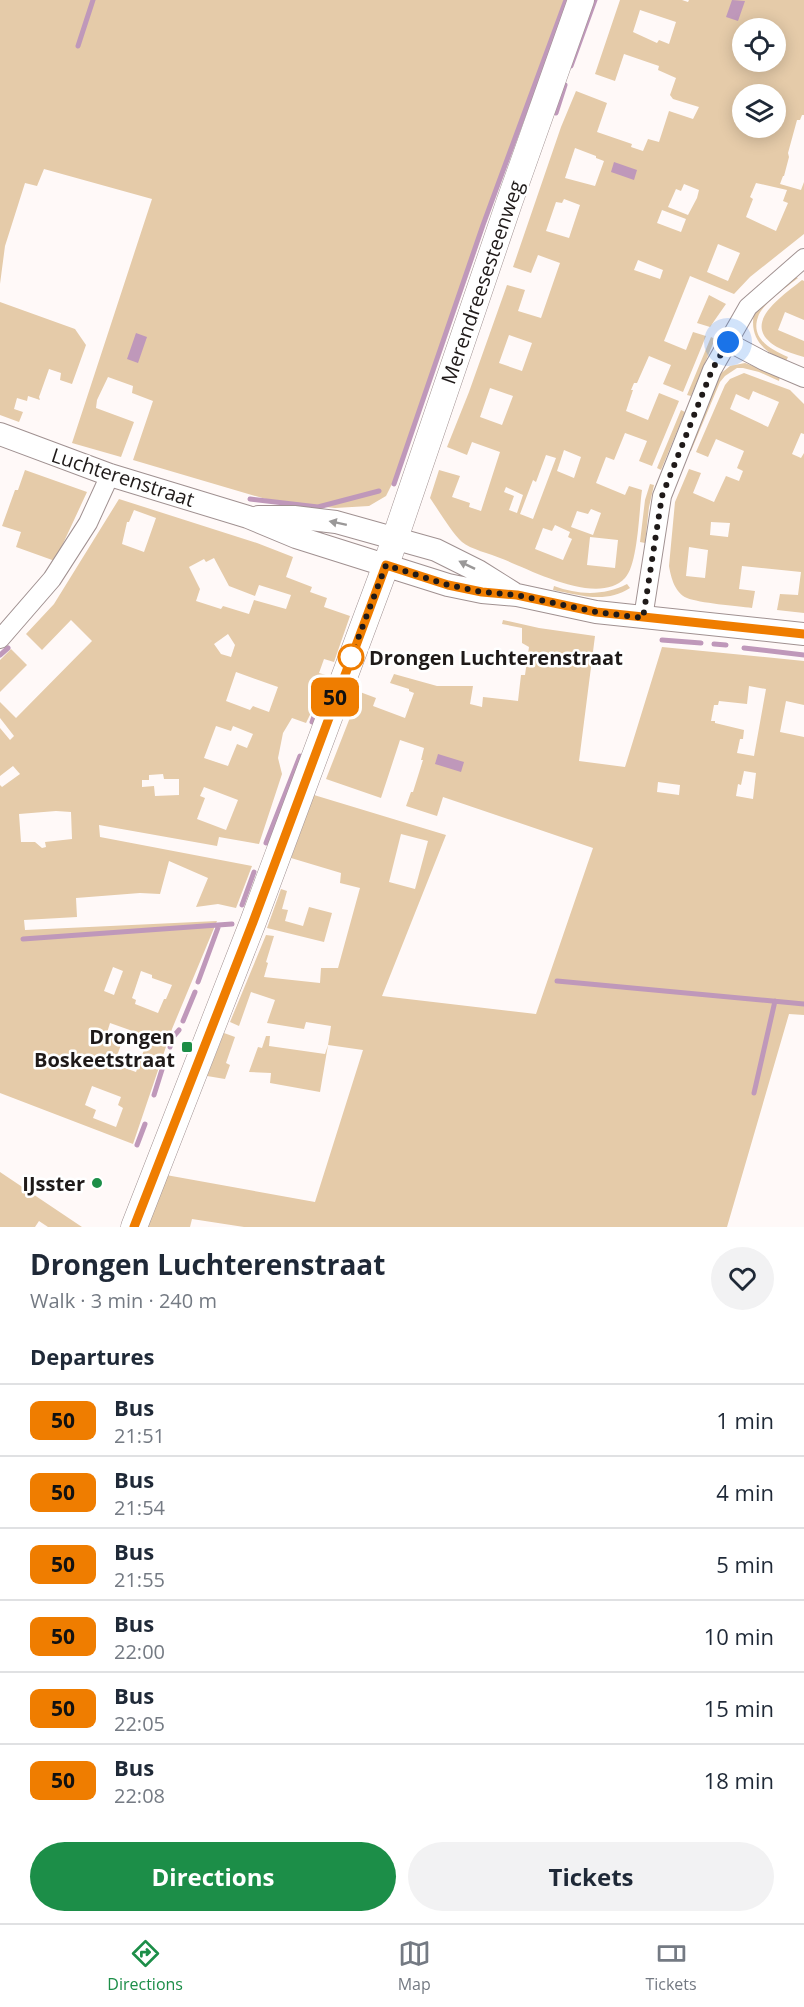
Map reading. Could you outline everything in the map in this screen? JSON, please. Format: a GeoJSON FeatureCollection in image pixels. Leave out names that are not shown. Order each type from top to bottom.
{"type":"FeatureCollection","features":[{"type":"Feature","properties":{"kind":"main road","name":"Merendreesesteenweg"},"geometry":{"type":"LineString","coordinates":[[134,1227],[253,922],[386,565],[509,202],[581,0]]}},
{"type":"Feature","properties":{"kind":"street"},"geometry":{"type":"LineString","coordinates":[[643,618],[662,496],[712,370],[748,307],[804,258]]}},
{"type":"Feature","properties":{"kind":"street"},"geometry":{"type":"LineString","coordinates":[[728,342],[804,378]]}},
{"type":"Feature","properties":{"kind":"street","name":"Luchterenstraat"},"geometry":{"type":"LineString","coordinates":[[0,434],[110,475],[248,517],[296,537],[448,585],[482,592],[517,595]]}},
{"type":"Feature","properties":{"kind":"street"},"geometry":{"type":"LineString","coordinates":[[0,639],[52,579],[88,523],[110,475]]}},
{"type":"Feature","properties":{"kind":"street","name":"Luchterenstraat"},"geometry":{"type":"LineString","coordinates":[[248,517],[294,517],[336,522],[395,538],[436,550],[478,571],[517,595]]}},
{"type":"Feature","properties":{"kind":"street"},"geometry":{"type":"LineString","coordinates":[[517,595],[596,612],[804,634]]}},
{"type":"Feature","properties":{"kind":"shaded area"},"geometry":{"type":"Polygon","coordinates":[[[0,0],[564,0],[397,474],[386,496],[369,506],[335,508],[276,502],[133,460],[153,401],[132,393],[133,386],[108,377],[97,400],[96,408],[134,422],[121,457],[72,443],[152,199],[44,169],[37,186],[25,183],[5,246],[0,284],[0,0]]]}},
{"type":"Feature","properties":{"kind":"shaded area"},"geometry":{"type":"Polygon","coordinates":[[[620,0],[682,0],[688,2],[689,0],[804,0],[804,115],[797,120],[784,176],[780,184],[801,190],[804,182],[804,234],[750,277],[734,294],[690,276],[664,341],[686,350],[693,332],[706,336],[683,392],[663,384],[671,365],[649,356],[637,383],[634,383],[631,390],[633,390],[626,411],[648,420],[659,393],[679,401],[652,466],[639,461],[647,441],[625,433],[614,460],[606,457],[596,483],[625,495],[629,486],[642,490],[635,550],[629,571],[625,578],[613,586],[598,589],[563,583],[545,577],[466,545],[454,533],[430,498],[439,470],[460,476],[452,497],[470,503],[469,507],[481,511],[500,452],[472,442],[467,455],[447,447],[507,285],[525,290],[518,311],[541,318],[560,263],[538,255],[531,273],[513,267],[561,127],[576,91],[607,103],[597,132],[632,144],[631,147],[643,151],[648,139],[659,142],[669,111],[693,119],[699,107],[673,99],[670,95],[676,78],[658,70],[659,66],[624,54],[615,81],[595,74],[620,0]],[[640,10],[633,32],[657,43],[659,40],[669,44],[676,22],[640,10]],[[575,148],[565,178],[595,186],[604,161],[575,148]],[[756,183],[750,197],[753,199],[746,217],[776,231],[788,203],[783,201],[787,190],[756,183]],[[684,184],[681,191],[676,189],[668,207],[688,215],[699,190],[684,184]],[[564,199],[562,203],[556,202],[546,231],[569,238],[580,205],[564,199]],[[662,210],[657,223],[681,232],[686,219],[662,210]],[[718,244],[707,272],[728,281],[740,253],[718,244]],[[638,260],[634,270],[660,279],[663,270],[638,260]],[[509,335],[499,363],[522,371],[532,343],[509,335]],[[490,388],[480,417],[502,425],[513,396],[490,388]],[[564,450],[557,471],[574,478],[581,457],[564,450]],[[546,455],[536,482],[533,480],[520,514],[533,519],[556,458],[546,455]],[[506,487],[504,492],[514,496],[509,510],[517,513],[523,495],[506,487]],[[591,509],[588,514],[577,511],[571,527],[593,535],[601,513],[591,509]],[[555,525],[552,531],[543,528],[535,549],[563,560],[572,539],[568,537],[570,532],[555,525]],[[590,537],[587,565],[615,568],[618,540],[590,537]]]}},
{"type":"Feature","properties":{"kind":"shaded area"},"geometry":{"type":"Polygon","coordinates":[[[732,0],[745,1],[739,18],[726,17],[732,0]]]}},
{"type":"Feature","properties":{"kind":"shaded area"},"geometry":{"type":"Polygon","coordinates":[[[614,162],[637,170],[634,180],[611,172],[614,162]]]}},
{"type":"Feature","properties":{"kind":"shaded area"},"geometry":{"type":"Polygon","coordinates":[[[793,276],[798,278],[764,307],[756,325],[757,332],[764,343],[788,357],[786,361],[765,349],[756,337],[753,322],[754,313],[793,276]]]}},
{"type":"Feature","properties":{"kind":"shaded area"},"geometry":{"type":"Polygon","coordinates":[[[802,280],[804,281],[804,320],[785,312],[778,330],[804,341],[804,357],[777,347],[766,338],[762,329],[763,320],[775,302],[802,280]]]}},
{"type":"Feature","properties":{"kind":"shaded area"},"geometry":{"type":"Polygon","coordinates":[[[709,295],[726,304],[710,327],[697,323],[709,295]]]}},
{"type":"Feature","properties":{"kind":"shaded area"},"geometry":{"type":"Polygon","coordinates":[[[0,302],[75,329],[86,345],[72,384],[60,380],[61,373],[49,369],[40,400],[28,396],[27,401],[17,398],[14,409],[23,412],[19,422],[0,415],[0,302]]]}},
{"type":"Feature","properties":{"kind":"shaded area"},"geometry":{"type":"Polygon","coordinates":[[[136,333],[147,337],[138,363],[127,359],[136,333]]]}},
{"type":"Feature","properties":{"kind":"shaded area"},"geometry":{"type":"Polygon","coordinates":[[[711,337],[715,339],[691,396],[687,395],[711,337]]]}},
{"type":"Feature","properties":{"kind":"shaded area"},"geometry":{"type":"Polygon","coordinates":[[[745,363],[780,376],[779,381],[743,368],[737,368],[725,376],[720,382],[691,451],[687,450],[719,375],[730,366],[745,363]]]}},
{"type":"Feature","properties":{"kind":"shaded area"},"geometry":{"type":"Polygon","coordinates":[[[744,373],[790,390],[804,404],[804,434],[801,433],[792,454],[801,458],[804,453],[804,613],[777,610],[780,594],[798,595],[801,572],[742,566],[739,589],[755,591],[752,608],[687,598],[679,593],[672,580],[669,566],[675,502],[689,469],[701,473],[693,493],[714,502],[726,476],[739,481],[743,471],[737,468],[744,451],[716,439],[708,457],[696,452],[725,385],[730,379],[744,373]],[[753,391],[749,400],[736,394],[730,409],[768,427],[779,402],[753,391]],[[711,522],[710,535],[728,537],[730,523],[711,522]],[[689,547],[686,576],[705,578],[708,550],[689,547]]]}},
{"type":"Feature","properties":{"kind":"shaded area"},"geometry":{"type":"Polygon","coordinates":[[[681,410],[685,412],[661,470],[657,468],[681,410]]]}},
{"type":"Feature","properties":{"kind":"shaded area"},"geometry":{"type":"Polygon","coordinates":[[[25,470],[87,492],[55,561],[16,547],[21,532],[2,526],[25,470]]]}},
{"type":"Feature","properties":{"kind":"shaded area"},"geometry":{"type":"Polygon","coordinates":[[[650,484],[654,485],[645,543],[640,542],[645,500],[650,484]]]}},
{"type":"Feature","properties":{"kind":"shaded area"},"geometry":{"type":"Polygon","coordinates":[[[119,499],[257,543],[293,557],[286,577],[312,587],[310,592],[327,598],[324,607],[350,616],[334,662],[324,659],[319,673],[329,676],[306,723],[292,718],[283,733],[278,758],[282,774],[259,844],[219,837],[217,846],[99,825],[100,837],[252,866],[236,908],[218,904],[196,907],[208,878],[169,861],[160,894],[140,893],[76,898],[77,917],[24,920],[25,930],[217,921],[172,1029],[133,1144],[0,1093],[0,785],[2,787],[20,774],[13,766],[0,776],[0,728],[10,740],[14,736],[0,718],[0,702],[16,718],[92,641],[71,620],[42,650],[26,634],[54,604],[119,499]],[[134,510],[127,522],[122,544],[144,552],[156,518],[134,510]],[[214,558],[206,562],[204,559],[189,567],[200,589],[196,601],[221,609],[223,606],[249,614],[254,600],[286,609],[291,595],[259,585],[255,596],[229,586],[214,558]],[[228,634],[214,644],[221,654],[231,657],[235,645],[228,634]],[[236,672],[226,701],[250,710],[253,706],[269,712],[278,687],[236,672]],[[216,726],[204,758],[228,766],[237,744],[247,748],[253,734],[233,726],[231,731],[216,726]],[[163,774],[149,775],[149,780],[142,780],[142,787],[154,786],[155,796],[179,795],[179,779],[164,779],[163,774]],[[204,787],[200,796],[205,798],[197,819],[226,830],[238,800],[204,787]],[[71,812],[19,814],[21,842],[35,842],[42,848],[46,847],[45,842],[72,839],[71,812]],[[113,967],[104,991],[114,995],[123,971],[113,967]],[[141,971],[132,998],[136,1000],[135,1004],[158,1013],[172,985],[152,978],[152,975],[141,971]],[[110,1023],[106,1036],[122,1042],[114,1064],[136,1072],[145,1047],[138,1045],[141,1034],[110,1023]],[[92,1086],[85,1105],[96,1110],[93,1118],[116,1127],[123,1108],[118,1105],[121,1097],[92,1086]]]}},
{"type":"Feature","properties":{"kind":"shaded area"},"geometry":{"type":"Polygon","coordinates":[[[627,584],[630,588],[621,593],[602,597],[582,596],[553,590],[554,586],[591,593],[609,591],[627,584]]]}},
{"type":"Feature","properties":{"kind":"shaded area"},"geometry":{"type":"Polygon","coordinates":[[[503,620],[595,636],[579,761],[625,767],[662,647],[804,661],[804,705],[786,701],[780,732],[804,737],[804,1015],[789,1014],[727,1227],[244,1227],[192,1219],[190,1227],[145,1227],[166,1175],[315,1202],[363,1050],[328,1045],[331,1026],[306,1022],[304,1029],[267,1023],[275,1000],[251,992],[239,1026],[230,1022],[266,935],[274,936],[264,977],[320,983],[321,968],[338,968],[360,888],[340,883],[341,873],[291,858],[314,795],[446,835],[382,996],[536,1014],[593,848],[443,797],[437,816],[406,806],[423,760],[421,760],[424,748],[400,740],[381,798],[326,779],[360,692],[376,698],[373,706],[405,718],[414,693],[390,683],[394,674],[437,686],[473,686],[470,704],[482,707],[483,697],[518,701],[521,675],[525,675],[529,647],[522,643],[522,628],[502,624],[503,620]],[[749,686],[747,704],[719,701],[718,705],[714,705],[711,721],[744,730],[737,753],[754,756],[766,689],[749,686]],[[744,771],[741,785],[738,784],[736,796],[753,799],[756,773],[744,771]],[[658,782],[657,792],[679,795],[680,785],[658,782]],[[401,834],[389,882],[415,889],[428,841],[401,834]]]}},
{"type":"Feature","properties":{"kind":"shaded area"},"geometry":{"type":"Polygon","coordinates":[[[11,649],[27,665],[0,692],[0,660],[11,649]]]}},
{"type":"Feature","properties":{"kind":"shaded area"},"geometry":{"type":"Polygon","coordinates":[[[438,754],[464,762],[461,772],[435,764],[438,754]]]}},
{"type":"Feature","properties":{"kind":"shaded area"},"geometry":{"type":"Polygon","coordinates":[[[281,889],[287,891],[282,909],[288,910],[285,921],[303,926],[309,907],[332,913],[324,942],[267,928],[281,889]]]}},
{"type":"Feature","properties":{"kind":"shaded area"},"geometry":{"type":"Polygon","coordinates":[[[224,1033],[235,1037],[226,1063],[230,1065],[225,1079],[207,1076],[224,1033]]]}},
{"type":"Feature","properties":{"kind":"shaded area"},"geometry":{"type":"Polygon","coordinates":[[[266,1036],[270,1036],[269,1046],[325,1054],[328,1045],[320,1092],[270,1083],[271,1073],[249,1072],[258,1047],[262,1048],[266,1036]]]}},
{"type":"Feature","properties":{"kind":"shaded area"},"geometry":{"type":"Polygon","coordinates":[[[0,1172],[82,1227],[48,1227],[39,1221],[35,1227],[0,1227],[0,1172]]]}},
{"type":"Feature","properties":{"kind":"waterway"},"geometry":{"type":"LineString","coordinates":[[78,46],[93,0]]}},
{"type":"Feature","properties":{"kind":"waterway"},"geometry":{"type":"LineString","coordinates":[[394,484],[483,225],[566,0]]}},
{"type":"Feature","properties":{"kind":"waterway"},"geometry":{"type":"LineString","coordinates":[[571,66],[595,0]]}},
{"type":"Feature","properties":{"kind":"waterway"},"geometry":{"type":"LineString","coordinates":[[556,113],[565,85]]}},
{"type":"Feature","properties":{"kind":"waterway"},"geometry":{"type":"LineString","coordinates":[[250,499],[318,507],[379,491]]}},
{"type":"Feature","properties":{"kind":"waterway"},"geometry":{"type":"LineString","coordinates":[[662,640],[701,643]]}},
{"type":"Feature","properties":{"kind":"waterway"},"geometry":{"type":"LineString","coordinates":[[714,644],[726,645]]}},
{"type":"Feature","properties":{"kind":"waterway"},"geometry":{"type":"LineString","coordinates":[[0,655],[8,648]]}},
{"type":"Feature","properties":{"kind":"waterway"},"geometry":{"type":"LineString","coordinates":[[744,648],[804,655]]}},
{"type":"Feature","properties":{"kind":"waterway"},"geometry":{"type":"LineString","coordinates":[[312,722],[323,691]]}},
{"type":"Feature","properties":{"kind":"waterway"},"geometry":{"type":"LineString","coordinates":[[266,843],[300,756]]}},
{"type":"Feature","properties":{"kind":"waterway"},"geometry":{"type":"LineString","coordinates":[[242,905],[254,872]]}},
{"type":"Feature","properties":{"kind":"waterway"},"geometry":{"type":"LineString","coordinates":[[23,939],[232,924]]}},
{"type":"Feature","properties":{"kind":"waterway"},"geometry":{"type":"LineString","coordinates":[[198,982],[219,925]]}},
{"type":"Feature","properties":{"kind":"waterway"},"geometry":{"type":"LineString","coordinates":[[557,981],[804,1004]]}},
{"type":"Feature","properties":{"kind":"waterway"},"geometry":{"type":"LineString","coordinates":[[183,1021],[195,992]]}},
{"type":"Feature","properties":{"kind":"waterway"},"geometry":{"type":"LineString","coordinates":[[754,1093],[775,1001]]}},
{"type":"Feature","properties":{"kind":"waterway"},"geometry":{"type":"LineString","coordinates":[[170,1047],[173,1037],[179,1030]]}},
{"type":"Feature","properties":{"kind":"waterway"},"geometry":{"type":"LineString","coordinates":[[154,1095],[165,1060]]}},
{"type":"Feature","properties":{"kind":"waterway"},"geometry":{"type":"LineString","coordinates":[[137,1145],[145,1124]]}},
{"type":"Feature","properties":{"kind":"bus line","name":"50"},"geometry":{"type":"LineString","coordinates":[[134,1227],[253,922],[386,565],[448,585],[482,592],[517,595],[596,612],[804,634]]}},
{"type":"Feature","properties":{"kind":"place","name":"Drongen Luchterenstraat"},"geometry":{"type":"Point","coordinates":[351,657]}},
{"type":"Feature","properties":{"kind":"place","name":"Drongen Boskeetstraat"},"geometry":{"type":"Point","coordinates":[187,1047]}},
{"type":"Feature","properties":{"kind":"place","name":"IJsster"},"geometry":{"type":"Point","coordinates":[97,1183]}},
{"type":"Feature","properties":{"kind":"route"},"geometry":{"type":"LineString","coordinates":[[351,657],[386,565],[448,585],[482,592],[517,595],[596,612],[643,618],[662,496],[712,370],[728,342]]}}]}
